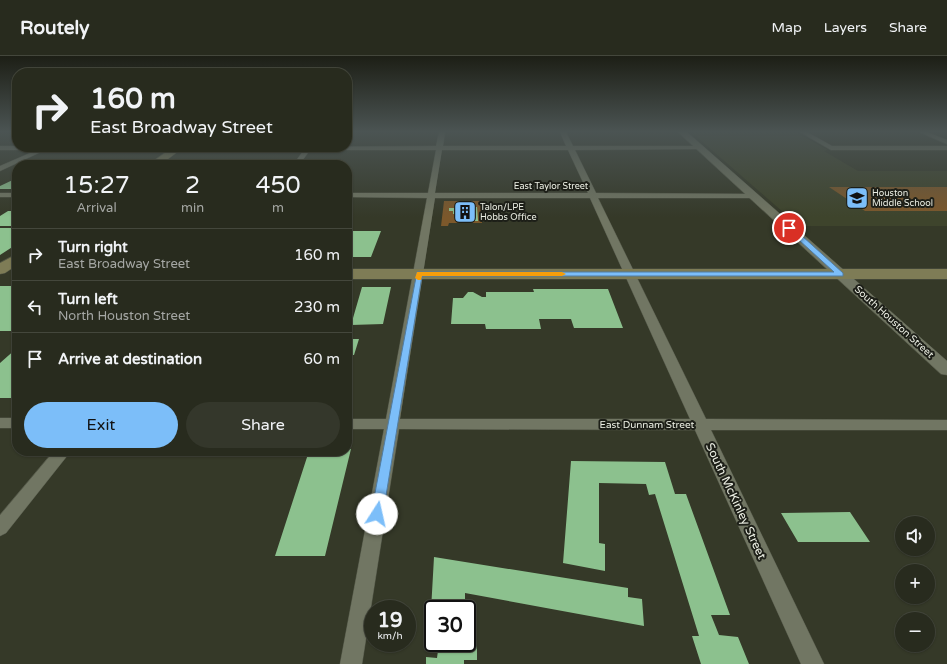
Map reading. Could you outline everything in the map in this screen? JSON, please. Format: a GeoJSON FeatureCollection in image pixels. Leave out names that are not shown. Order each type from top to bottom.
{"type":"FeatureCollection","features":[{"type":"Feature","properties":{"kind":"main road"},"geometry":{"type":"LineString","coordinates":[[0,270],[12,262]]}},
{"type":"Feature","properties":{"kind":"main road"},"geometry":{"type":"LineString","coordinates":[[0,273],[12,273]]}},
{"type":"Feature","properties":{"kind":"main road"},"geometry":{"type":"LineString","coordinates":[[352,274],[947,274]]}},
{"type":"Feature","properties":{"kind":"street"},"geometry":{"type":"LineString","coordinates":[[351,664],[438,160]]}},
{"type":"Feature","properties":{"kind":"street","name":"South McKinley Street"},"geometry":{"type":"LineString","coordinates":[[577,160],[813,664]]}},
{"type":"Feature","properties":{"kind":"street","name":"South Houston Street"},"geometry":{"type":"LineString","coordinates":[[714,160],[947,370]]}},
{"type":"Feature","properties":{"kind":"street"},"geometry":{"type":"LineString","coordinates":[[0,170],[12,164]]}},
{"type":"Feature","properties":{"kind":"street"},"geometry":{"type":"LineString","coordinates":[[0,195],[12,195]]}},
{"type":"Feature","properties":{"kind":"street","name":"East Taylor Street"},"geometry":{"type":"LineString","coordinates":[[352,195],[754,196]]}},
{"type":"Feature","properties":{"kind":"street"},"geometry":{"type":"LineString","coordinates":[[0,423],[12,423]]}},
{"type":"Feature","properties":{"kind":"street","name":"East Dunnam Street"},"geometry":{"type":"LineString","coordinates":[[352,424],[947,425]]}},
{"type":"Feature","properties":{"kind":"street"},"geometry":{"type":"LineString","coordinates":[[0,528],[59,456]]}},
{"type":"Feature","properties":{"kind":"shaded area","name":"Houston Middle School"},"geometry":{"type":"Polygon","coordinates":[[[724,160],[840,160],[858,171],[947,171],[947,226],[799,226],[724,160]]]}},
{"type":"Feature","properties":{"kind":"shaded area"},"geometry":{"type":"Polygon","coordinates":[[[829,187],[947,187],[947,211],[865,211],[829,187]]]}},
{"type":"Feature","properties":{"kind":"shaded area"},"geometry":{"type":"Polygon","coordinates":[[[444,201],[481,201],[482,223],[449,223],[448,226],[441,226],[444,201]]]}},
{"type":"Feature","properties":{"kind":"building"},"geometry":{"type":"Polygon","coordinates":[[[12,180],[12,189],[0,189],[0,186],[12,180]]]}},
{"type":"Feature","properties":{"kind":"building","name":"Talon/LPE Hobbs Office"},"geometry":{"type":"Polygon","coordinates":[[[458,204],[474,204],[474,207],[477,207],[478,221],[461,221],[461,214],[453,214],[453,211],[449,211],[449,208],[454,208],[458,204]]]}},
{"type":"Feature","properties":{"kind":"building"},"geometry":{"type":"Polygon","coordinates":[[[8,211],[12,211],[12,226],[0,226],[0,216],[8,211]]]}},
{"type":"Feature","properties":{"kind":"building"},"geometry":{"type":"Polygon","coordinates":[[[0,228],[12,228],[12,247],[0,255],[0,228]]]}},
{"type":"Feature","properties":{"kind":"building"},"geometry":{"type":"Polygon","coordinates":[[[352,231],[381,231],[371,257],[352,257],[352,231]]]}},
{"type":"Feature","properties":{"kind":"building"},"geometry":{"type":"Polygon","coordinates":[[[0,286],[12,286],[12,331],[0,331],[0,286]]]}},
{"type":"Feature","properties":{"kind":"building"},"geometry":{"type":"Polygon","coordinates":[[[362,287],[391,287],[383,324],[352,325],[362,287]]]}},
{"type":"Feature","properties":{"kind":"building"},"geometry":{"type":"Polygon","coordinates":[[[533,289],[608,289],[623,328],[574,328],[571,319],[539,319],[541,329],[486,329],[485,324],[451,324],[453,298],[463,298],[468,292],[473,292],[482,297],[486,297],[486,292],[534,292],[533,289]]]}},
{"type":"Feature","properties":{"kind":"building"},"geometry":{"type":"Polygon","coordinates":[[[352,339],[359,339],[354,355],[352,355],[352,339]]]}},
{"type":"Feature","properties":{"kind":"building"},"geometry":{"type":"Polygon","coordinates":[[[12,352],[12,398],[0,398],[0,363],[12,352]]]}},
{"type":"Feature","properties":{"kind":"building"},"geometry":{"type":"Polygon","coordinates":[[[307,456],[349,456],[325,556],[275,556],[307,456]]]}},
{"type":"Feature","properties":{"kind":"building"},"geometry":{"type":"Polygon","coordinates":[[[571,461],[665,462],[675,494],[686,494],[730,615],[711,615],[719,635],[738,637],[749,664],[701,664],[692,636],[699,636],[655,494],[649,495],[646,484],[599,483],[599,543],[605,544],[605,571],[563,563],[571,461]]]}},
{"type":"Feature","properties":{"kind":"building"},"geometry":{"type":"Polygon","coordinates":[[[850,512],[870,542],[798,542],[781,513],[850,512]]]}},
{"type":"Feature","properties":{"kind":"building"},"geometry":{"type":"Polygon","coordinates":[[[434,557],[628,588],[628,597],[642,599],[644,626],[465,593],[465,600],[432,600],[434,557]]]}},
{"type":"Feature","properties":{"kind":"building"},"geometry":{"type":"Polygon","coordinates":[[[477,642],[477,660],[464,660],[464,664],[426,664],[426,657],[437,658],[438,652],[476,652],[477,642]]]}},
{"type":"Feature","properties":{"kind":"slow traffic"},"geometry":{"type":"LineString","coordinates":[[418,278],[419,274],[562,274]]}},
{"type":"Feature","properties":{"kind":"place","name":"Houston Middle School"},"geometry":{"type":"Point","coordinates":[857,198]}},
{"type":"Feature","properties":{"kind":"place","name":"Talon/LPE Hobbs Office"},"geometry":{"type":"Point","coordinates":[465,212]}},
{"type":"Feature","properties":{"kind":"route"},"geometry":{"type":"LineString","coordinates":[[377,514],[419,274],[841,274],[789,228]]}}]}
